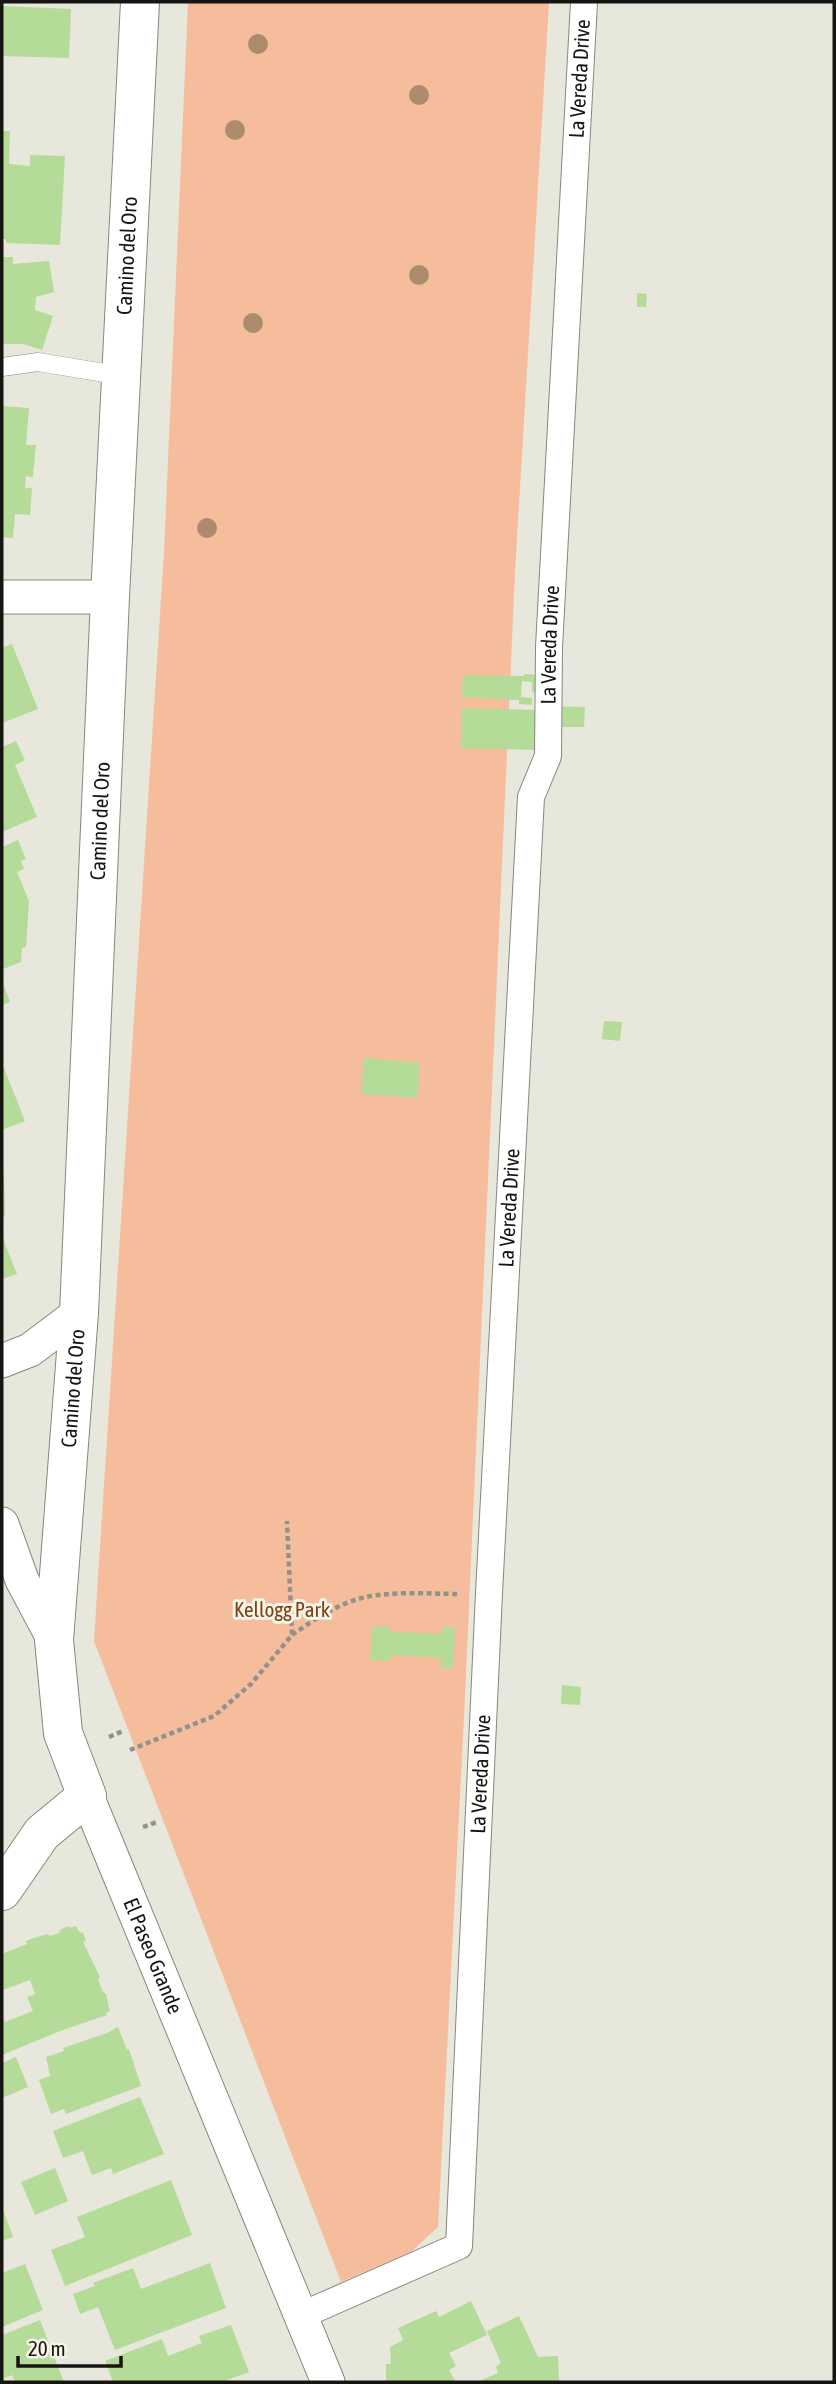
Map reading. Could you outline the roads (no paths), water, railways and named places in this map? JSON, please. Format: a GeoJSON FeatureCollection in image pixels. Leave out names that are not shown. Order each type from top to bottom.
{"type":"FeatureCollection","features":[{"type":"Feature","properties":{"kind":"street","name":"Camino del Oro"},"geometry":{"type":"LineString","coordinates":[[54,1640],[79,1313],[110,597],[140,2]]}},
{"type":"Feature","properties":{"kind":"street","name":"La Vereda Drive"},"geometry":{"type":"LineString","coordinates":[[300,2316],[459,2246],[489,1593],[531,797],[548,755],[549,647],[584,2]]}},
{"type":"Feature","properties":{"kind":"street"},"geometry":{"type":"LineString","coordinates":[[2,597],[110,597]]}},
{"type":"Feature","properties":{"kind":"street"},"geometry":{"type":"LineString","coordinates":[[2,1361],[30,1350],[79,1313]]}},
{"type":"Feature","properties":{"kind":"street","name":"El Paseo Grande"},"geometry":{"type":"LineString","coordinates":[[2,1524],[22,1580],[54,1640],[63,1733],[328,2382]]}},
{"type":"Feature","properties":{"kind":"street"},"geometry":{"type":"LineString","coordinates":[[2,1891],[42,1833],[87,1796]]}},
{"type":"Feature","properties":{"kind":"lane"},"geometry":{"type":"LineString","coordinates":[[2,367],[38,362],[123,376]]}},
{"type":"Feature","properties":{"kind":"park label","name":"Kellogg Park"},"geometry":{"type":"Point","coordinates":[282,1610]}}]}
